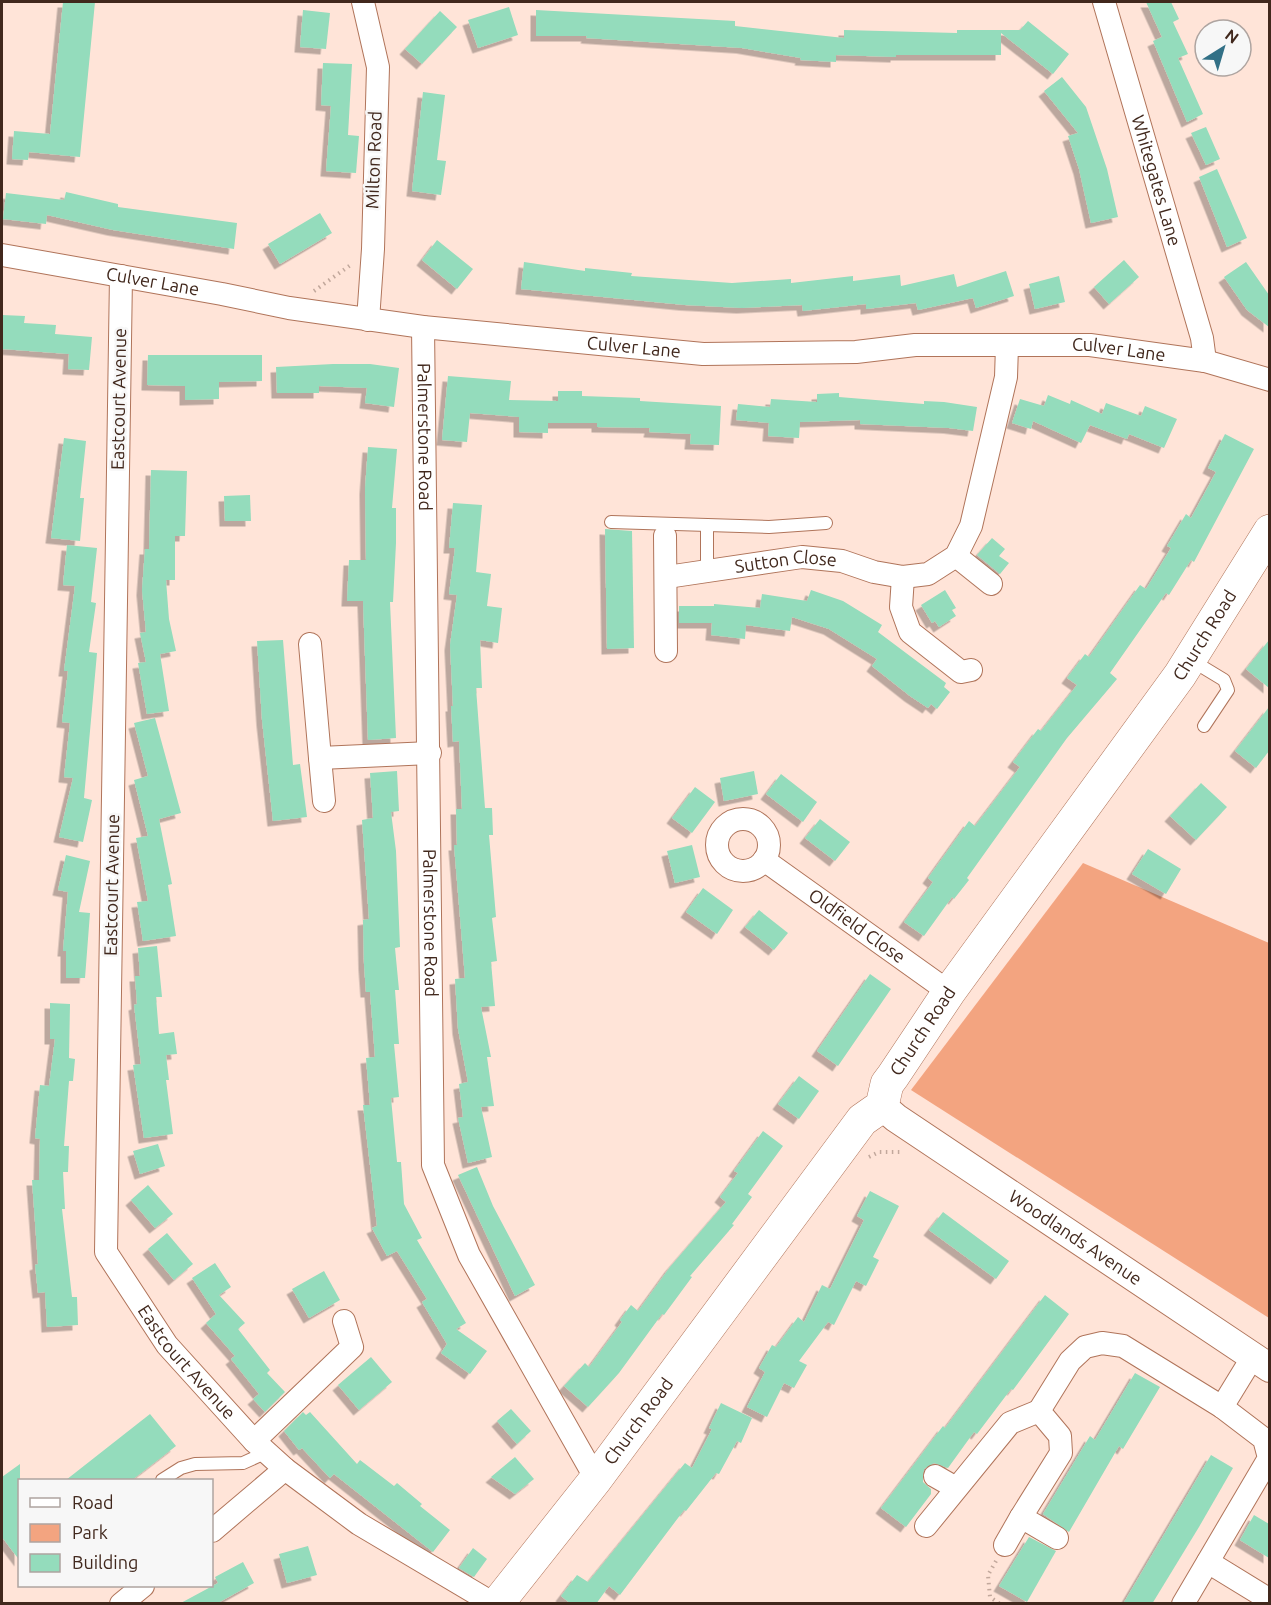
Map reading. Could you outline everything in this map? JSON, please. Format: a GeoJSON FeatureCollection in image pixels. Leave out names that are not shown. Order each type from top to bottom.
{"type":"FeatureCollection","features":[{"type":"Feature","properties":{"kind":"main road","name":"Church Road"},"geometry":{"type":"LineString","coordinates":[[495,1604],[596,1479],[825,1178],[862,1120],[882,1106],[887,1084],[949,992],[1190,659],[1269,531]]}},
{"type":"Feature","properties":{"kind":"street","name":"Milton Road"},"geometry":{"type":"LineString","coordinates":[[363,2],[378,67],[373,249],[368,320]]}},
{"type":"Feature","properties":{"kind":"street","name":"Whitegates Lane"},"geometry":{"type":"LineString","coordinates":[[1104,2],[1202,338],[1205,361]]}},
{"type":"Feature","properties":{"kind":"street","name":"Culver Lane"},"geometry":{"type":"LineString","coordinates":[[2,255],[289,308],[423,327],[703,354],[856,351],[915,345],[1090,345],[1205,361],[1269,380]]}},
{"type":"Feature","properties":{"kind":"street","name":"Eastcourt Avenue"},"geometry":{"type":"LineString","coordinates":[[121,276],[106,1252],[167,1345],[260,1447],[285,1469],[359,1524],[495,1604]]}},
{"type":"Feature","properties":{"kind":"street","name":"Palmerstone Road"},"geometry":{"type":"LineString","coordinates":[[423,327],[430,753],[433,1165],[470,1255],[596,1479]]}},
{"type":"Feature","properties":{"kind":"street"},"geometry":{"type":"LineString","coordinates":[[991,584],[956,556],[971,526],[1006,377],[1007,346]]}},
{"type":"Feature","properties":{"kind":"street"},"geometry":{"type":"LineString","coordinates":[[664,536],[667,577],[666,651]]}},
{"type":"Feature","properties":{"kind":"street","name":"Sutton Close"},"geometry":{"type":"LineString","coordinates":[[667,577],[802,557],[842,561],[874,572],[903,577],[928,574],[956,556]]}},
{"type":"Feature","properties":{"kind":"street"},"geometry":{"type":"LineString","coordinates":[[903,577],[901,607],[910,632],[962,672],[971,670]]}},
{"type":"Feature","properties":{"kind":"street"},"geometry":{"type":"LineString","coordinates":[[310,644],[324,801]]}},
{"type":"Feature","properties":{"kind":"street"},"geometry":{"type":"LineString","coordinates":[[320,758],[430,753]]}},
{"type":"Feature","properties":{"kind":"street","name":"Oldfield Close"},"geometry":{"type":"LineString","coordinates":[[764,860],[949,992]]}},
{"type":"Feature","properties":{"kind":"street","name":"Woodlands Avenue"},"geometry":{"type":"LineString","coordinates":[[882,1106],[896,1118],[1261,1363]]}},
{"type":"Feature","properties":{"kind":"street"},"geometry":{"type":"LineString","coordinates":[[260,1447],[352,1347],[344,1321]]}},
{"type":"Feature","properties":{"kind":"street"},"geometry":{"type":"LineString","coordinates":[[926,1526],[1010,1423],[1039,1411],[1070,1360],[1085,1347],[1102,1343],[1123,1346],[1222,1407],[1264,1439],[1269,1458],[1184,1604]]}},
{"type":"Feature","properties":{"kind":"street"},"geometry":{"type":"LineString","coordinates":[[1222,1407],[1261,1363]]}},
{"type":"Feature","properties":{"kind":"street"},"geometry":{"type":"LineString","coordinates":[[1005,1545],[1061,1453],[1060,1436],[1039,1411]]}},
{"type":"Feature","properties":{"kind":"street"},"geometry":{"type":"LineString","coordinates":[[213,1530],[285,1469]]}},
{"type":"Feature","properties":{"kind":"street"},"geometry":{"type":"LineString","coordinates":[[935,1476],[956,1488]]}},
{"type":"Feature","properties":{"kind":"street"},"geometry":{"type":"LineString","coordinates":[[1022,1517],[1058,1538]]}},
{"type":"Feature","properties":{"kind":"street"},"geometry":{"type":"LineString","coordinates":[[1208,1562],[1269,1600]]}},
{"type":"Feature","properties":{"kind":"street"},"geometry":{"type":"LineString","coordinates":[[121,1604],[142,1587]]}},
{"type":"Feature","properties":{"kind":"lane"},"geometry":{"type":"LineString","coordinates":[[611,522],[769,527],[826,523]]}},
{"type":"Feature","properties":{"kind":"lane"},"geometry":{"type":"LineString","coordinates":[[707,526],[707,572]]}},
{"type":"Feature","properties":{"kind":"lane"},"geometry":{"type":"LineString","coordinates":[[1190,659],[1224,680],[1228,690],[1204,726]]}},
{"type":"Feature","properties":{"kind":"lane"},"geometry":{"type":"LineString","coordinates":[[164,1479],[181,1468],[195,1464],[243,1463],[260,1447]]}},
{"type":"Feature","properties":{"kind":"path"},"geometry":{"type":"LineString","coordinates":[[289,308],[373,249]]}},
{"type":"Feature","properties":{"kind":"path"},"geometry":{"type":"LineString","coordinates":[[1000,1604],[990,1597],[988,1575],[1005,1545]]}},
{"type":"Feature","properties":{"kind":"green space"},"geometry":{"type":"Polygon","coordinates":[[[1083,863],[1269,943],[1269,1318],[911,1090],[1083,863]]]}},
{"type":"Feature","properties":{"kind":"building"},"geometry":{"type":"Polygon","coordinates":[[[63,2],[95,2],[80,157],[29,152],[28,160],[12,159],[14,131],[50,134],[63,2]]]}},
{"type":"Feature","properties":{"kind":"building"},"geometry":{"type":"Polygon","coordinates":[[[1146,2],[1171,2],[1179,19],[1173,22],[1188,54],[1178,58],[1203,114],[1187,122],[1153,41],[1162,37],[1146,2]]]}},
{"type":"Feature","properties":{"kind":"building"},"geometry":{"type":"Polygon","coordinates":[[[509,7],[518,35],[478,48],[468,20],[509,7]]]}},
{"type":"Feature","properties":{"kind":"building"},"geometry":{"type":"Polygon","coordinates":[[[303,10],[330,13],[326,49],[300,47],[303,10]]]}},
{"type":"Feature","properties":{"kind":"building"},"geometry":{"type":"Polygon","coordinates":[[[536,10],[735,21],[735,26],[844,38],[844,30],[957,33],[957,30],[1020,30],[1028,21],[1069,54],[1053,74],[1001,33],[1001,55],[896,55],[896,57],[836,55],[836,62],[800,60],[801,58],[742,48],[586,38],[587,36],[536,36],[536,10]]]}},
{"type":"Feature","properties":{"kind":"building"},"geometry":{"type":"Polygon","coordinates":[[[440,11],[457,27],[422,64],[405,49],[440,11]]]}},
{"type":"Feature","properties":{"kind":"building"},"geometry":{"type":"Polygon","coordinates":[[[323,63],[352,64],[348,135],[359,136],[356,173],[326,171],[331,106],[321,105],[323,63]]]}},
{"type":"Feature","properties":{"kind":"building"},"geometry":{"type":"Polygon","coordinates":[[[1062,77],[1086,107],[1107,169],[1118,217],[1091,223],[1079,169],[1068,136],[1078,133],[1044,91],[1062,77]]]}},
{"type":"Feature","properties":{"kind":"building"},"geometry":{"type":"Polygon","coordinates":[[[423,92],[445,95],[437,160],[446,161],[441,195],[412,191],[423,92]]]}},
{"type":"Feature","properties":{"kind":"building"},"geometry":{"type":"Polygon","coordinates":[[[1206,127],[1220,159],[1206,165],[1191,133],[1206,127]]]}},
{"type":"Feature","properties":{"kind":"building"},"geometry":{"type":"Polygon","coordinates":[[[1217,169],[1247,238],[1227,247],[1199,177],[1217,169]]]}},
{"type":"Feature","properties":{"kind":"building"},"geometry":{"type":"Polygon","coordinates":[[[66,192],[118,204],[118,207],[237,223],[234,249],[113,230],[47,215],[46,224],[3,219],[6,193],[64,200],[66,192]]]}},
{"type":"Feature","properties":{"kind":"building"},"geometry":{"type":"Polygon","coordinates":[[[320,213],[332,233],[280,264],[268,244],[320,213]]]}},
{"type":"Feature","properties":{"kind":"building"},"geometry":{"type":"Polygon","coordinates":[[[437,240],[473,269],[457,289],[422,260],[437,240]]]}},
{"type":"Feature","properties":{"kind":"building"},"geometry":{"type":"Polygon","coordinates":[[[1124,260],[1139,277],[1109,304],[1094,287],[1124,260]]]}},
{"type":"Feature","properties":{"kind":"building"},"geometry":{"type":"Polygon","coordinates":[[[524,262],[585,271],[585,268],[632,273],[631,276],[732,283],[791,279],[791,283],[853,276],[853,281],[900,275],[901,286],[954,274],[957,287],[1006,271],[1014,296],[976,308],[973,298],[918,310],[916,303],[866,309],[866,304],[803,311],[802,305],[742,308],[685,305],[521,289],[524,262]]]}},
{"type":"Feature","properties":{"kind":"building"},"geometry":{"type":"Polygon","coordinates":[[[1246,262],[1269,295],[1269,327],[1247,310],[1224,277],[1246,262]]]}},
{"type":"Feature","properties":{"kind":"building"},"geometry":{"type":"Polygon","coordinates":[[[1059,276],[1065,302],[1035,309],[1029,284],[1059,276]]]}},
{"type":"Feature","properties":{"kind":"building"},"geometry":{"type":"Polygon","coordinates":[[[2,315],[25,316],[24,323],[56,325],[55,334],[92,337],[89,370],[68,369],[69,354],[2,349],[2,315]]]}},
{"type":"Feature","properties":{"kind":"building"},"geometry":{"type":"Polygon","coordinates":[[[148,355],[262,355],[262,381],[219,382],[219,399],[185,400],[185,386],[147,385],[148,355]]]}},
{"type":"Feature","properties":{"kind":"building"},"geometry":{"type":"Polygon","coordinates":[[[370,364],[399,368],[394,407],[365,403],[367,388],[319,386],[319,393],[277,393],[276,367],[370,364]]]}},
{"type":"Feature","properties":{"kind":"building"},"geometry":{"type":"Polygon","coordinates":[[[448,376],[511,381],[509,400],[558,401],[558,391],[582,391],[582,396],[640,398],[640,401],[721,406],[719,445],[690,444],[691,434],[649,432],[650,428],[597,427],[597,423],[548,423],[548,433],[519,432],[519,417],[470,413],[467,442],[442,440],[448,376]]]}},
{"type":"Feature","properties":{"kind":"building"},"geometry":{"type":"Polygon","coordinates":[[[839,393],[839,397],[924,404],[924,401],[944,402],[977,407],[973,431],[860,424],[860,420],[800,422],[799,438],[768,436],[769,423],[736,420],[738,404],[770,407],[771,399],[817,402],[817,394],[839,393]]]}},
{"type":"Feature","properties":{"kind":"building"},"geometry":{"type":"Polygon","coordinates":[[[1048,395],[1070,404],[1071,400],[1102,414],[1106,403],[1141,416],[1145,406],[1177,419],[1164,448],[1129,434],[1127,439],[1090,425],[1081,443],[1033,421],[1031,429],[1012,423],[1020,399],[1044,406],[1048,395]]]}},
{"type":"Feature","properties":{"kind":"building"},"geometry":{"type":"Polygon","coordinates":[[[1225,434],[1254,449],[1194,562],[1191,560],[1169,595],[1166,593],[1110,673],[1117,679],[1067,738],[967,878],[969,880],[954,899],[952,897],[924,936],[904,922],[933,882],[928,878],[969,821],[975,826],[1020,767],[1013,762],[1038,729],[1041,731],[1077,685],[1067,678],[1085,654],[1089,657],[1140,585],[1146,589],[1171,548],[1167,546],[1186,514],[1191,518],[1216,472],[1208,468],[1225,434]]]}},
{"type":"Feature","properties":{"kind":"building"},"geometry":{"type":"Polygon","coordinates":[[[64,438],[86,441],[80,498],[84,498],[80,541],[51,538],[64,438]]]}},
{"type":"Feature","properties":{"kind":"building"},"geometry":{"type":"Polygon","coordinates":[[[368,447],[397,449],[392,508],[396,508],[396,543],[393,602],[390,602],[396,738],[368,740],[363,601],[347,601],[349,560],[366,560],[365,489],[368,447]]]}},
{"type":"Feature","properties":{"kind":"building"},"geometry":{"type":"Polygon","coordinates":[[[151,470],[187,471],[185,536],[175,536],[175,580],[166,580],[169,619],[176,651],[160,654],[169,711],[147,714],[138,663],[146,662],[140,633],[146,632],[142,590],[145,549],[149,549],[151,470]]]}},
{"type":"Feature","properties":{"kind":"building"},"geometry":{"type":"Polygon","coordinates":[[[250,495],[251,521],[225,521],[224,496],[250,495]]]}},
{"type":"Feature","properties":{"kind":"building"},"geometry":{"type":"Polygon","coordinates":[[[453,503],[482,505],[476,572],[491,574],[487,606],[502,608],[498,643],[480,640],[482,688],[476,688],[485,808],[492,808],[493,835],[489,835],[496,917],[492,918],[497,961],[491,962],[495,1006],[481,1007],[491,1057],[487,1057],[494,1106],[481,1107],[492,1157],[468,1163],[458,1118],[463,1117],[459,1084],[468,1082],[458,1029],[455,979],[465,978],[454,845],[457,845],[456,809],[462,809],[459,741],[453,742],[451,706],[453,706],[450,645],[457,595],[449,594],[455,548],[449,548],[453,503]]]}},
{"type":"Feature","properties":{"kind":"building"},"geometry":{"type":"Polygon","coordinates":[[[605,529],[632,531],[634,648],[607,649],[605,529]]]}},
{"type":"Feature","properties":{"kind":"building"},"geometry":{"type":"Polygon","coordinates":[[[992,538],[1005,549],[999,556],[1009,563],[1000,574],[977,555],[992,538]]]}},
{"type":"Feature","properties":{"kind":"building"},"geometry":{"type":"Polygon","coordinates":[[[67,545],[97,548],[91,602],[96,603],[89,652],[97,653],[84,798],[92,800],[83,842],[59,837],[73,778],[64,777],[70,723],[62,722],[68,671],[64,671],[75,586],[63,585],[67,545]]]}},
{"type":"Feature","properties":{"kind":"building"},"geometry":{"type":"Polygon","coordinates":[[[811,590],[843,601],[882,625],[878,632],[946,683],[944,687],[950,692],[937,709],[931,704],[928,708],[910,696],[872,666],[877,659],[829,629],[792,617],[790,631],[746,625],[745,639],[711,635],[712,623],[679,623],[679,606],[714,606],[714,604],[760,608],[762,594],[807,601],[811,590]]]}},
{"type":"Feature","properties":{"kind":"building"},"geometry":{"type":"Polygon","coordinates":[[[945,590],[956,608],[952,610],[956,616],[939,627],[935,621],[932,623],[921,605],[945,590]]]}},
{"type":"Feature","properties":{"kind":"building"},"geometry":{"type":"Polygon","coordinates":[[[283,640],[293,765],[300,764],[307,817],[273,821],[262,720],[257,641],[283,640]]]}},
{"type":"Feature","properties":{"kind":"building"},"geometry":{"type":"Polygon","coordinates":[[[1269,640],[1269,688],[1246,669],[1269,640]]]}},
{"type":"Feature","properties":{"kind":"building"},"geometry":{"type":"Polygon","coordinates":[[[1269,707],[1269,751],[1256,768],[1235,751],[1269,707]]]}},
{"type":"Feature","properties":{"kind":"building"},"geometry":{"type":"Polygon","coordinates":[[[155,718],[181,813],[159,819],[172,884],[168,885],[176,936],[143,941],[137,902],[148,901],[136,838],[148,836],[134,780],[148,776],[134,723],[155,718]]]}},
{"type":"Feature","properties":{"kind":"building"},"geometry":{"type":"Polygon","coordinates":[[[397,771],[399,811],[391,812],[396,851],[400,947],[395,948],[399,990],[395,990],[399,1044],[394,1044],[399,1097],[391,1098],[397,1162],[401,1162],[404,1204],[422,1238],[417,1240],[466,1323],[456,1329],[487,1351],[470,1374],[441,1353],[447,1344],[422,1302],[427,1299],[397,1251],[387,1256],[372,1228],[377,1226],[363,1105],[370,1105],[366,1058],[375,1057],[370,992],[366,992],[364,964],[363,920],[369,919],[362,820],[373,818],[370,773],[397,771]]]}},
{"type":"Feature","properties":{"kind":"building"},"geometry":{"type":"Polygon","coordinates":[[[754,771],[758,794],[724,801],[720,778],[754,771]]]}},
{"type":"Feature","properties":{"kind":"building"},"geometry":{"type":"Polygon","coordinates":[[[781,774],[817,802],[803,822],[766,794],[781,774]]]}},
{"type":"Feature","properties":{"kind":"building"},"geometry":{"type":"Polygon","coordinates":[[[1201,783],[1227,807],[1196,840],[1170,816],[1201,783]]]}},
{"type":"Feature","properties":{"kind":"building"},"geometry":{"type":"Polygon","coordinates":[[[695,787],[715,802],[692,833],[672,818],[695,787]]]}},
{"type":"Feature","properties":{"kind":"building"},"geometry":{"type":"Polygon","coordinates":[[[820,819],[850,842],[835,861],[805,838],[820,819]]]}},
{"type":"Feature","properties":{"kind":"building"},"geometry":{"type":"Polygon","coordinates":[[[692,845],[700,877],[675,883],[667,851],[692,845]]]}},
{"type":"Feature","properties":{"kind":"building"},"geometry":{"type":"Polygon","coordinates":[[[1148,849],[1181,869],[1166,894],[1132,874],[1148,849]]]}},
{"type":"Feature","properties":{"kind":"building"},"geometry":{"type":"Polygon","coordinates":[[[66,855],[90,861],[79,912],[90,913],[85,978],[66,978],[66,951],[63,951],[68,892],[58,890],[66,855]]]}},
{"type":"Feature","properties":{"kind":"building"},"geometry":{"type":"Polygon","coordinates":[[[703,888],[733,910],[717,934],[686,912],[703,888]]]}},
{"type":"Feature","properties":{"kind":"building"},"geometry":{"type":"Polygon","coordinates":[[[759,910],[788,933],[774,950],[745,927],[759,910]]]}},
{"type":"Feature","properties":{"kind":"building"},"geometry":{"type":"Polygon","coordinates":[[[157,946],[162,997],[156,997],[159,1034],[174,1032],[177,1054],[166,1055],[169,1080],[166,1080],[173,1134],[144,1138],[133,1065],[141,1064],[134,1005],[137,1004],[135,976],[140,976],[138,948],[157,946]]]}},
{"type":"Feature","properties":{"kind":"building"},"geometry":{"type":"Polygon","coordinates":[[[870,974],[891,989],[838,1066],[817,1051],[870,974]]]}},
{"type":"Feature","properties":{"kind":"building"},"geometry":{"type":"Polygon","coordinates":[[[50,1003],[70,1004],[69,1058],[75,1059],[73,1081],[69,1081],[64,1146],[69,1146],[68,1172],[63,1172],[65,1209],[62,1209],[72,1297],[77,1297],[78,1325],[47,1327],[45,1292],[38,1293],[35,1265],[38,1264],[32,1180],[39,1180],[40,1139],[35,1138],[40,1085],[49,1086],[55,1039],[50,1039],[50,1003]]]}},
{"type":"Feature","properties":{"kind":"building"},"geometry":{"type":"Polygon","coordinates":[[[799,1076],[819,1091],[799,1119],[778,1104],[799,1076]]]}},
{"type":"Feature","properties":{"kind":"building"},"geometry":{"type":"Polygon","coordinates":[[[763,1131],[783,1146],[748,1194],[752,1197],[732,1224],[734,1225],[690,1276],[692,1277],[619,1373],[588,1407],[564,1386],[585,1363],[589,1367],[622,1322],[620,1320],[631,1305],[638,1311],[670,1267],[726,1202],[720,1197],[738,1173],[734,1171],[763,1131]]]}},
{"type":"Feature","properties":{"kind":"building"},"geometry":{"type":"Polygon","coordinates":[[[158,1144],[165,1166],[140,1174],[133,1151],[158,1144]]]}},
{"type":"Feature","properties":{"kind":"building"},"geometry":{"type":"Polygon","coordinates":[[[477,1167],[493,1206],[535,1285],[515,1296],[458,1175],[477,1167]]]}},
{"type":"Feature","properties":{"kind":"building"},"geometry":{"type":"Polygon","coordinates":[[[148,1185],[173,1214],[155,1228],[131,1200],[148,1185]]]}},
{"type":"Feature","properties":{"kind":"building"},"geometry":{"type":"Polygon","coordinates":[[[870,1191],[899,1206],[873,1257],[879,1260],[866,1286],[856,1281],[834,1325],[828,1322],[799,1361],[807,1365],[794,1388],[784,1383],[767,1417],[747,1407],[765,1372],[759,1368],[772,1345],[776,1347],[798,1317],[804,1322],[822,1285],[830,1289],[864,1220],[857,1216],[870,1191]]]}},
{"type":"Feature","properties":{"kind":"building"},"geometry":{"type":"Polygon","coordinates":[[[943,1212],[1009,1261],[996,1279],[929,1230],[943,1212]]]}},
{"type":"Feature","properties":{"kind":"building"},"geometry":{"type":"Polygon","coordinates":[[[167,1233],[193,1264],[174,1280],[148,1249],[167,1233]]]}},
{"type":"Feature","properties":{"kind":"building"},"geometry":{"type":"Polygon","coordinates":[[[215,1263],[231,1287],[219,1295],[245,1323],[238,1329],[270,1370],[267,1373],[285,1392],[265,1412],[253,1399],[259,1394],[231,1359],[235,1356],[206,1323],[216,1314],[192,1278],[215,1263]]]}},
{"type":"Feature","properties":{"kind":"building"},"geometry":{"type":"Polygon","coordinates":[[[324,1271],[340,1300],[309,1318],[292,1289],[324,1271]]]}},
{"type":"Feature","properties":{"kind":"building"},"geometry":{"type":"Polygon","coordinates":[[[1045,1295],[1069,1314],[1013,1390],[1011,1389],[977,1434],[974,1432],[948,1468],[934,1463],[924,1469],[923,1482],[931,1489],[931,1494],[906,1527],[881,1508],[943,1426],[945,1428],[1045,1295]]]}},
{"type":"Feature","properties":{"kind":"building"},"geometry":{"type":"Polygon","coordinates":[[[371,1357],[392,1382],[359,1410],[338,1385],[371,1357]]]}},
{"type":"Feature","properties":{"kind":"building"},"geometry":{"type":"Polygon","coordinates":[[[1135,1373],[1160,1387],[1123,1449],[1119,1446],[1069,1532],[1043,1514],[1090,1436],[1095,1440],[1135,1373]]]}},
{"type":"Feature","properties":{"kind":"building"},"geometry":{"type":"Polygon","coordinates":[[[721,1403],[752,1418],[741,1443],[737,1441],[719,1474],[716,1473],[686,1511],[684,1510],[620,1595],[609,1586],[596,1604],[571,1604],[561,1596],[577,1575],[588,1582],[685,1463],[692,1468],[712,1429],[709,1428],[721,1403]]]}},
{"type":"Feature","properties":{"kind":"building"},"geometry":{"type":"Polygon","coordinates":[[[511,1409],[531,1431],[517,1444],[497,1421],[511,1409]]]}},
{"type":"Feature","properties":{"kind":"building"},"geometry":{"type":"Polygon","coordinates":[[[303,1412],[306,1415],[310,1412],[357,1464],[360,1460],[394,1486],[397,1483],[422,1504],[420,1506],[450,1530],[433,1552],[334,1474],[330,1478],[302,1448],[299,1450],[284,1431],[303,1412]]]}},
{"type":"Feature","properties":{"kind":"building"},"geometry":{"type":"Polygon","coordinates":[[[150,1414],[176,1446],[133,1479],[67,1479],[150,1414]]]}},
{"type":"Feature","properties":{"kind":"building"},"geometry":{"type":"Polygon","coordinates":[[[1211,1455],[1233,1468],[1199,1527],[1152,1604],[1123,1604],[1211,1455]]]}},
{"type":"Feature","properties":{"kind":"building"},"geometry":{"type":"Polygon","coordinates":[[[515,1457],[534,1479],[515,1494],[491,1477],[515,1457]]]}},
{"type":"Feature","properties":{"kind":"building"},"geometry":{"type":"Polygon","coordinates":[[[20,1464],[18,1558],[2,1537],[2,1477],[20,1464]]]}},
{"type":"Feature","properties":{"kind":"building"},"geometry":{"type":"Polygon","coordinates":[[[1254,1515],[1269,1524],[1269,1558],[1240,1540],[1254,1515]]]}},
{"type":"Feature","properties":{"kind":"building"},"geometry":{"type":"Polygon","coordinates":[[[1029,1537],[1056,1551],[1027,1602],[999,1586],[1029,1537]]]}},
{"type":"Feature","properties":{"kind":"building"},"geometry":{"type":"Polygon","coordinates":[[[308,1546],[317,1575],[287,1583],[279,1554],[308,1546]]]}},
{"type":"Feature","properties":{"kind":"building"},"geometry":{"type":"Polygon","coordinates":[[[473,1548],[487,1559],[474,1577],[459,1568],[473,1548]]]}},
{"type":"Feature","properties":{"kind":"building"},"geometry":{"type":"Polygon","coordinates":[[[243,1562],[254,1583],[216,1604],[179,1604],[213,1587],[218,1583],[215,1577],[243,1562]]]}}]}
